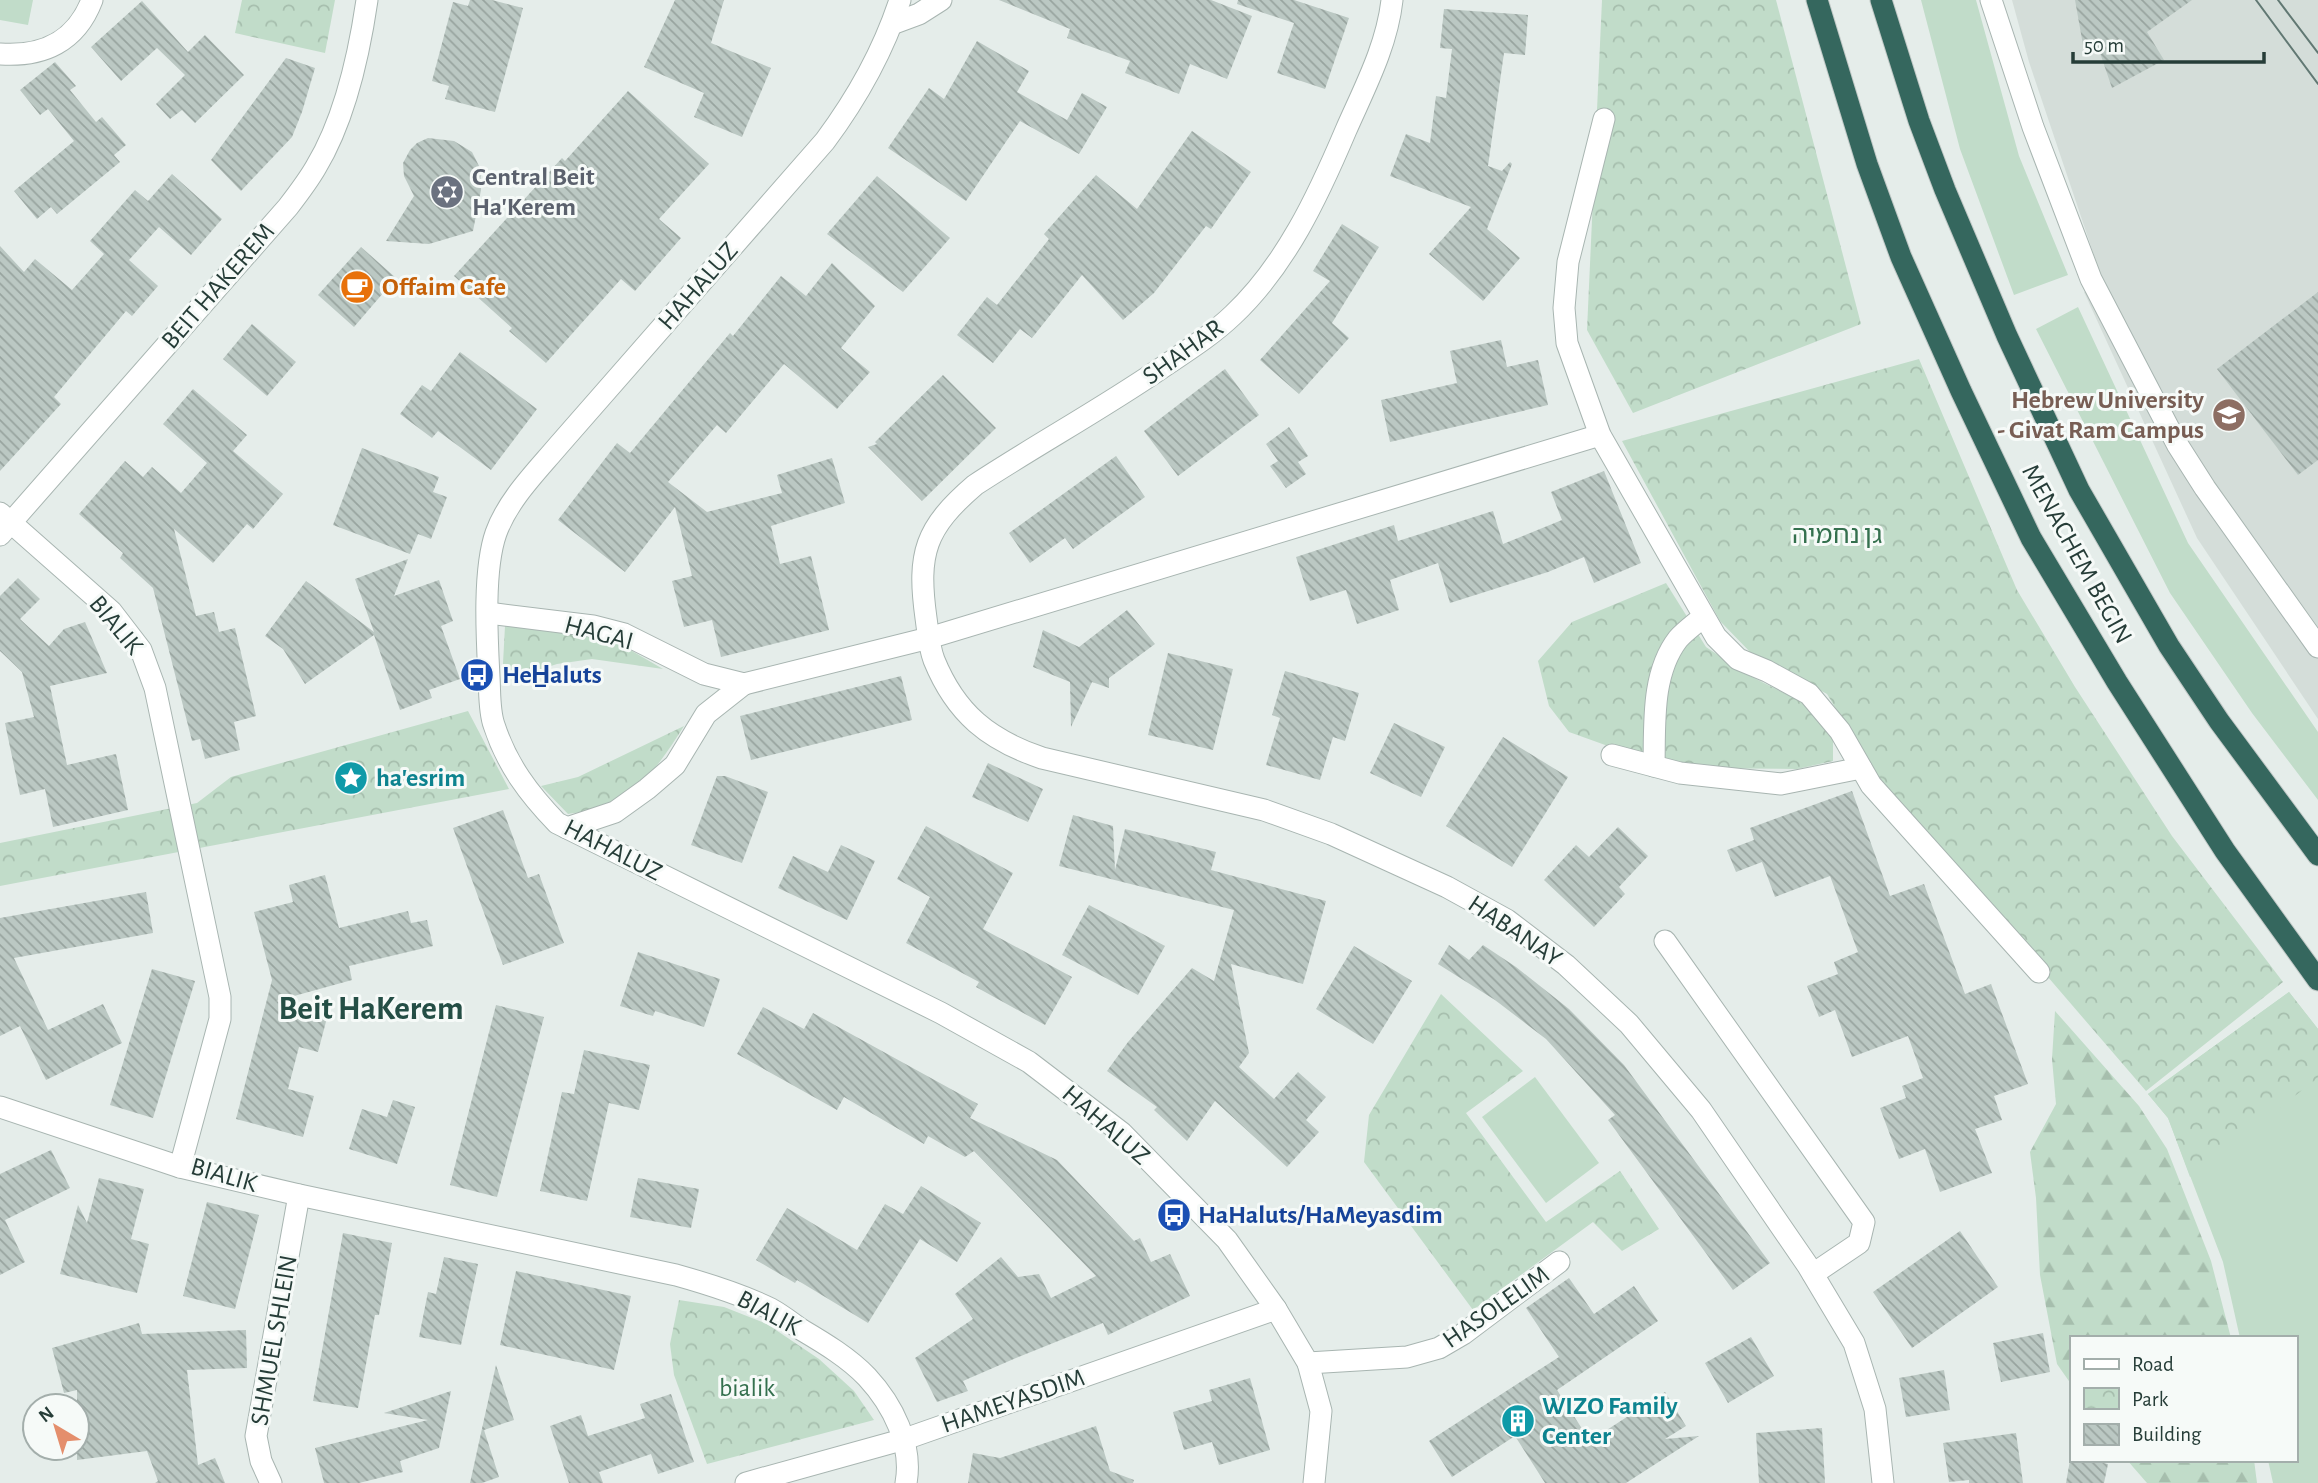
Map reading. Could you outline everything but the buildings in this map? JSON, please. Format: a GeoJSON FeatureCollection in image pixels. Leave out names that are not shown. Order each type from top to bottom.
{"type":"FeatureCollection","features":[{"type":"Feature","properties":{"kind":"highway","name":"MENACHEM BEGIN"},"geometry":{"type":"LineString","coordinates":[[1817,0],[1867,164],[1901,257],[2031,538],[2117,682],[2225,851],[2318,980]]}},
{"type":"Feature","properties":{"kind":"highway","name":"MENACHEM BEGIN"},"geometry":{"type":"LineString","coordinates":[[1881,0],[1919,121],[1945,190],[2007,337],[2080,490],[2169,646],[2219,721],[2318,855]]}},
{"type":"Feature","properties":{"kind":"street"},"geometry":{"type":"LineString","coordinates":[[0,54],[39,52],[56,46],[87,14],[92,0]]}},
{"type":"Feature","properties":{"kind":"street","name":"BEIT HAKEREM"},"geometry":{"type":"LineString","coordinates":[[4,523],[288,207],[309,179],[342,110],[364,25],[367,0]]}},
{"type":"Feature","properties":{"kind":"street","name":"HAHALUZ"},"geometry":{"type":"LineString","coordinates":[[900,0],[892,24],[861,89],[825,141],[519,493],[495,534],[490,560],[488,612],[493,724],[515,772],[530,796],[557,824],[941,1013],[1029,1062],[1122,1133],[1227,1240],[1276,1309],[1308,1363],[1321,1411],[1314,1483]]}},
{"type":"Feature","properties":{"kind":"street"},"geometry":{"type":"LineString","coordinates":[[892,24],[919,14],[941,0]]}},
{"type":"Feature","properties":{"kind":"street","name":"SHAHAR"},"geometry":{"type":"LineString","coordinates":[[929,638],[921,584],[927,546],[936,527],[960,498],[995,472],[1134,387],[1200,342],[1234,315],[1271,271],[1313,204],[1331,165],[1374,66],[1385,34],[1392,0]]}},
{"type":"Feature","properties":{"kind":"street"},"geometry":{"type":"LineString","coordinates":[[1991,0],[2033,127],[2091,279],[2177,444],[2318,648]]}},
{"type":"Feature","properties":{"kind":"street"},"geometry":{"type":"LineString","coordinates":[[1604,119],[1568,262],[1564,308],[1567,344],[1600,435],[1716,637],[1738,659],[1809,694],[1840,731],[1871,785],[2039,972]]}},
{"type":"Feature","properties":{"kind":"street","name":"HAGAI"},"geometry":{"type":"LineString","coordinates":[[567,828],[615,812],[647,789],[675,765],[706,714],[744,684],[929,638],[1600,435]]}},
{"type":"Feature","properties":{"kind":"street","name":"BIALIK"},"geometry":{"type":"LineString","coordinates":[[4,523],[111,611],[141,650],[155,688],[220,997],[220,1019],[180,1167],[676,1275],[721,1288],[771,1309],[828,1346],[866,1376],[884,1398],[905,1439]]}},
{"type":"Feature","properties":{"kind":"street","name":"HAGAI"},"geometry":{"type":"LineString","coordinates":[[488,612],[593,626],[624,634],[704,674],[744,684]]}},
{"type":"Feature","properties":{"kind":"street"},"geometry":{"type":"LineString","coordinates":[[1654,766],[1655,704],[1664,668],[1678,639],[1703,617]]}},
{"type":"Feature","properties":{"kind":"street","name":"HABANAY"},"geometry":{"type":"LineString","coordinates":[[929,638],[933,658],[947,686],[977,724],[994,738],[1042,758],[1265,810],[1331,834],[1447,887],[1507,920],[1566,965],[1629,1024],[1701,1110],[1813,1275],[1854,1343],[1875,1409],[1883,1483]]}},
{"type":"Feature","properties":{"kind":"street"},"geometry":{"type":"LineString","coordinates":[[1612,755],[1680,773],[1781,784],[1861,768]]}},
{"type":"Feature","properties":{"kind":"street"},"geometry":{"type":"LineString","coordinates":[[1665,941],[1864,1222],[1859,1243],[1813,1275]]}},
{"type":"Feature","properties":{"kind":"street"},"geometry":{"type":"LineString","coordinates":[[3,1109],[180,1167]]}},
{"type":"Feature","properties":{"kind":"street","name":"SHMUEL SHLEIN"},"geometry":{"type":"LineString","coordinates":[[271,1483],[261,1461],[256,1436],[299,1195]]}},
{"type":"Feature","properties":{"kind":"street","name":"HASOLELIM"},"geometry":{"type":"LineString","coordinates":[[1308,1363],[1407,1357],[1439,1348],[1463,1334],[1559,1262]]}},
{"type":"Feature","properties":{"kind":"street","name":"HAMEYASDIM"},"geometry":{"type":"LineString","coordinates":[[746,1483],[905,1439],[1276,1309]]}},
{"type":"Feature","properties":{"kind":"street"},"geometry":{"type":"LineString","coordinates":[[905,1439],[909,1466],[906,1483]]}},
{"type":"Feature","properties":{"kind":"shaded area","name":"Hebrew University - Givat Ram Campus"},"geometry":{"type":"Polygon","coordinates":[[[2012,0],[2318,0],[2318,719],[2197,538],[2084,292],[2105,288],[2029,62],[2012,0]]]}},
{"type":"Feature","properties":{"kind":"green space"},"geometry":{"type":"Polygon","coordinates":[[[0,0],[33,0],[28,25],[0,20],[0,0]]]}},
{"type":"Feature","properties":{"kind":"green space"},"geometry":{"type":"Polygon","coordinates":[[[242,0],[335,0],[325,53],[235,33],[242,0]]]}},
{"type":"Feature","properties":{"kind":"green space"},"geometry":{"type":"Polygon","coordinates":[[[1602,0],[1776,0],[1861,324],[1633,413],[1587,330],[1602,0]]]}},
{"type":"Feature","properties":{"kind":"green space"},"geometry":{"type":"Polygon","coordinates":[[[1921,0],[1976,0],[2019,156],[2068,275],[2014,295],[1960,149],[1921,0]]]}},
{"type":"Feature","properties":{"kind":"green space"},"geometry":{"type":"Polygon","coordinates":[[[2078,307],[2188,543],[2318,732],[2318,800],[2252,713],[2170,593],[2036,329],[2078,307]]]}},
{"type":"Feature","properties":{"kind":"green space","name":"גן נחמיה"},"geometry":{"type":"Polygon","coordinates":[[[1919,359],[2017,590],[2075,687],[2172,836],[2283,982],[2146,1091],[1880,782],[1827,694],[1750,652],[1720,621],[1622,441],[1919,359]]]}},
{"type":"Feature","properties":{"kind":"green space"},"geometry":{"type":"Polygon","coordinates":[[[1666,583],[1706,647],[1748,675],[1800,701],[1833,734],[1833,761],[1797,769],[1683,768],[1633,755],[1569,732],[1549,706],[1538,661],[1572,622],[1666,583]]]}},
{"type":"Feature","properties":{"kind":"green space"},"geometry":{"type":"Polygon","coordinates":[[[505,626],[582,634],[620,644],[663,669],[592,659],[557,664],[502,682],[505,626]]]}},
{"type":"Feature","properties":{"kind":"green space"},"geometry":{"type":"Polygon","coordinates":[[[468,711],[509,789],[0,886],[0,843],[197,803],[231,777],[468,711]]]}},
{"type":"Feature","properties":{"kind":"green space"},"geometry":{"type":"Polygon","coordinates":[[[684,726],[660,762],[641,783],[618,801],[605,807],[568,814],[541,786],[578,777],[684,726]]]}},
{"type":"Feature","properties":{"kind":"green space"},"geometry":{"type":"Polygon","coordinates":[[[2289,992],[2318,1029],[2318,1483],[2273,1483],[2268,1462],[2297,1462],[2297,1336],[2240,1336],[2223,1262],[2168,1118],[2148,1094],[2289,992]]]}},
{"type":"Feature","properties":{"kind":"green space"},"geometry":{"type":"Polygon","coordinates":[[[2289,992],[2318,1029],[2318,1078],[2190,1177],[2168,1118],[2148,1094],[2289,992]]]}},
{"type":"Feature","properties":{"kind":"green space"},"geometry":{"type":"Polygon","coordinates":[[[1441,994],[1523,1071],[1466,1113],[1546,1222],[1620,1171],[1659,1229],[1622,1251],[1593,1222],[1473,1310],[1364,1162],[1369,1115],[1441,994]]]}},
{"type":"Feature","properties":{"kind":"green space"},"geometry":{"type":"Polygon","coordinates":[[[2055,1011],[2139,1106],[2167,1149],[2211,1261],[2230,1336],[2070,1336],[2070,1383],[2057,1364],[2040,1275],[2036,1198],[2030,1152],[2056,1104],[2052,1059],[2055,1011]]]}},
{"type":"Feature","properties":{"kind":"green space"},"geometry":{"type":"Polygon","coordinates":[[[1535,1077],[1599,1163],[1546,1203],[1482,1117],[1535,1077]]]}},
{"type":"Feature","properties":{"kind":"green space","name":"bialik"},"geometry":{"type":"Polygon","coordinates":[[[679,1300],[724,1307],[767,1324],[819,1359],[854,1391],[874,1420],[707,1464],[674,1375],[670,1344],[679,1300]]]}},
{"type":"Feature","properties":{"kind":"green space"},"geometry":{"type":"Polygon","coordinates":[[[2129,1462],[2254,1462],[2257,1483],[2147,1483],[2129,1462]]]}},
{"type":"Feature","properties":{"kind":"tram line"},"geometry":{"type":"LineString","coordinates":[[2256,0],[2318,84]]}},
{"type":"Feature","properties":{"kind":"tram line"},"geometry":{"type":"LineString","coordinates":[[2278,0],[2318,53]]}},
{"type":"Feature","properties":{"kind":"place","name":"Central Beit Ha'Kerem"},"geometry":{"type":"Point","coordinates":[447,192]}},
{"type":"Feature","properties":{"kind":"place","name":"Offaim Cafe"},"geometry":{"type":"Point","coordinates":[357,287]}},
{"type":"Feature","properties":{"kind":"place","name":"Hebrew University - Givat Ram Campus"},"geometry":{"type":"Point","coordinates":[2229,415]}},
{"type":"Feature","properties":{"kind":"place","name":"HeH̠aluts"},"geometry":{"type":"Point","coordinates":[477,675]}},
{"type":"Feature","properties":{"kind":"place","name":"ha'esrim"},"geometry":{"type":"Point","coordinates":[351,778]}},
{"type":"Feature","properties":{"kind":"place","name":"HaHaluts/HaMeyasdim"},"geometry":{"type":"Point","coordinates":[1174,1215]}},
{"type":"Feature","properties":{"kind":"place","name":"WIZO Family Center"},"geometry":{"type":"Point","coordinates":[1518,1421]}},
{"type":"Feature","properties":{"kind":"district","name":"Beit HaKerem"},"geometry":{"type":"Point","coordinates":[371,1009]}}]}
